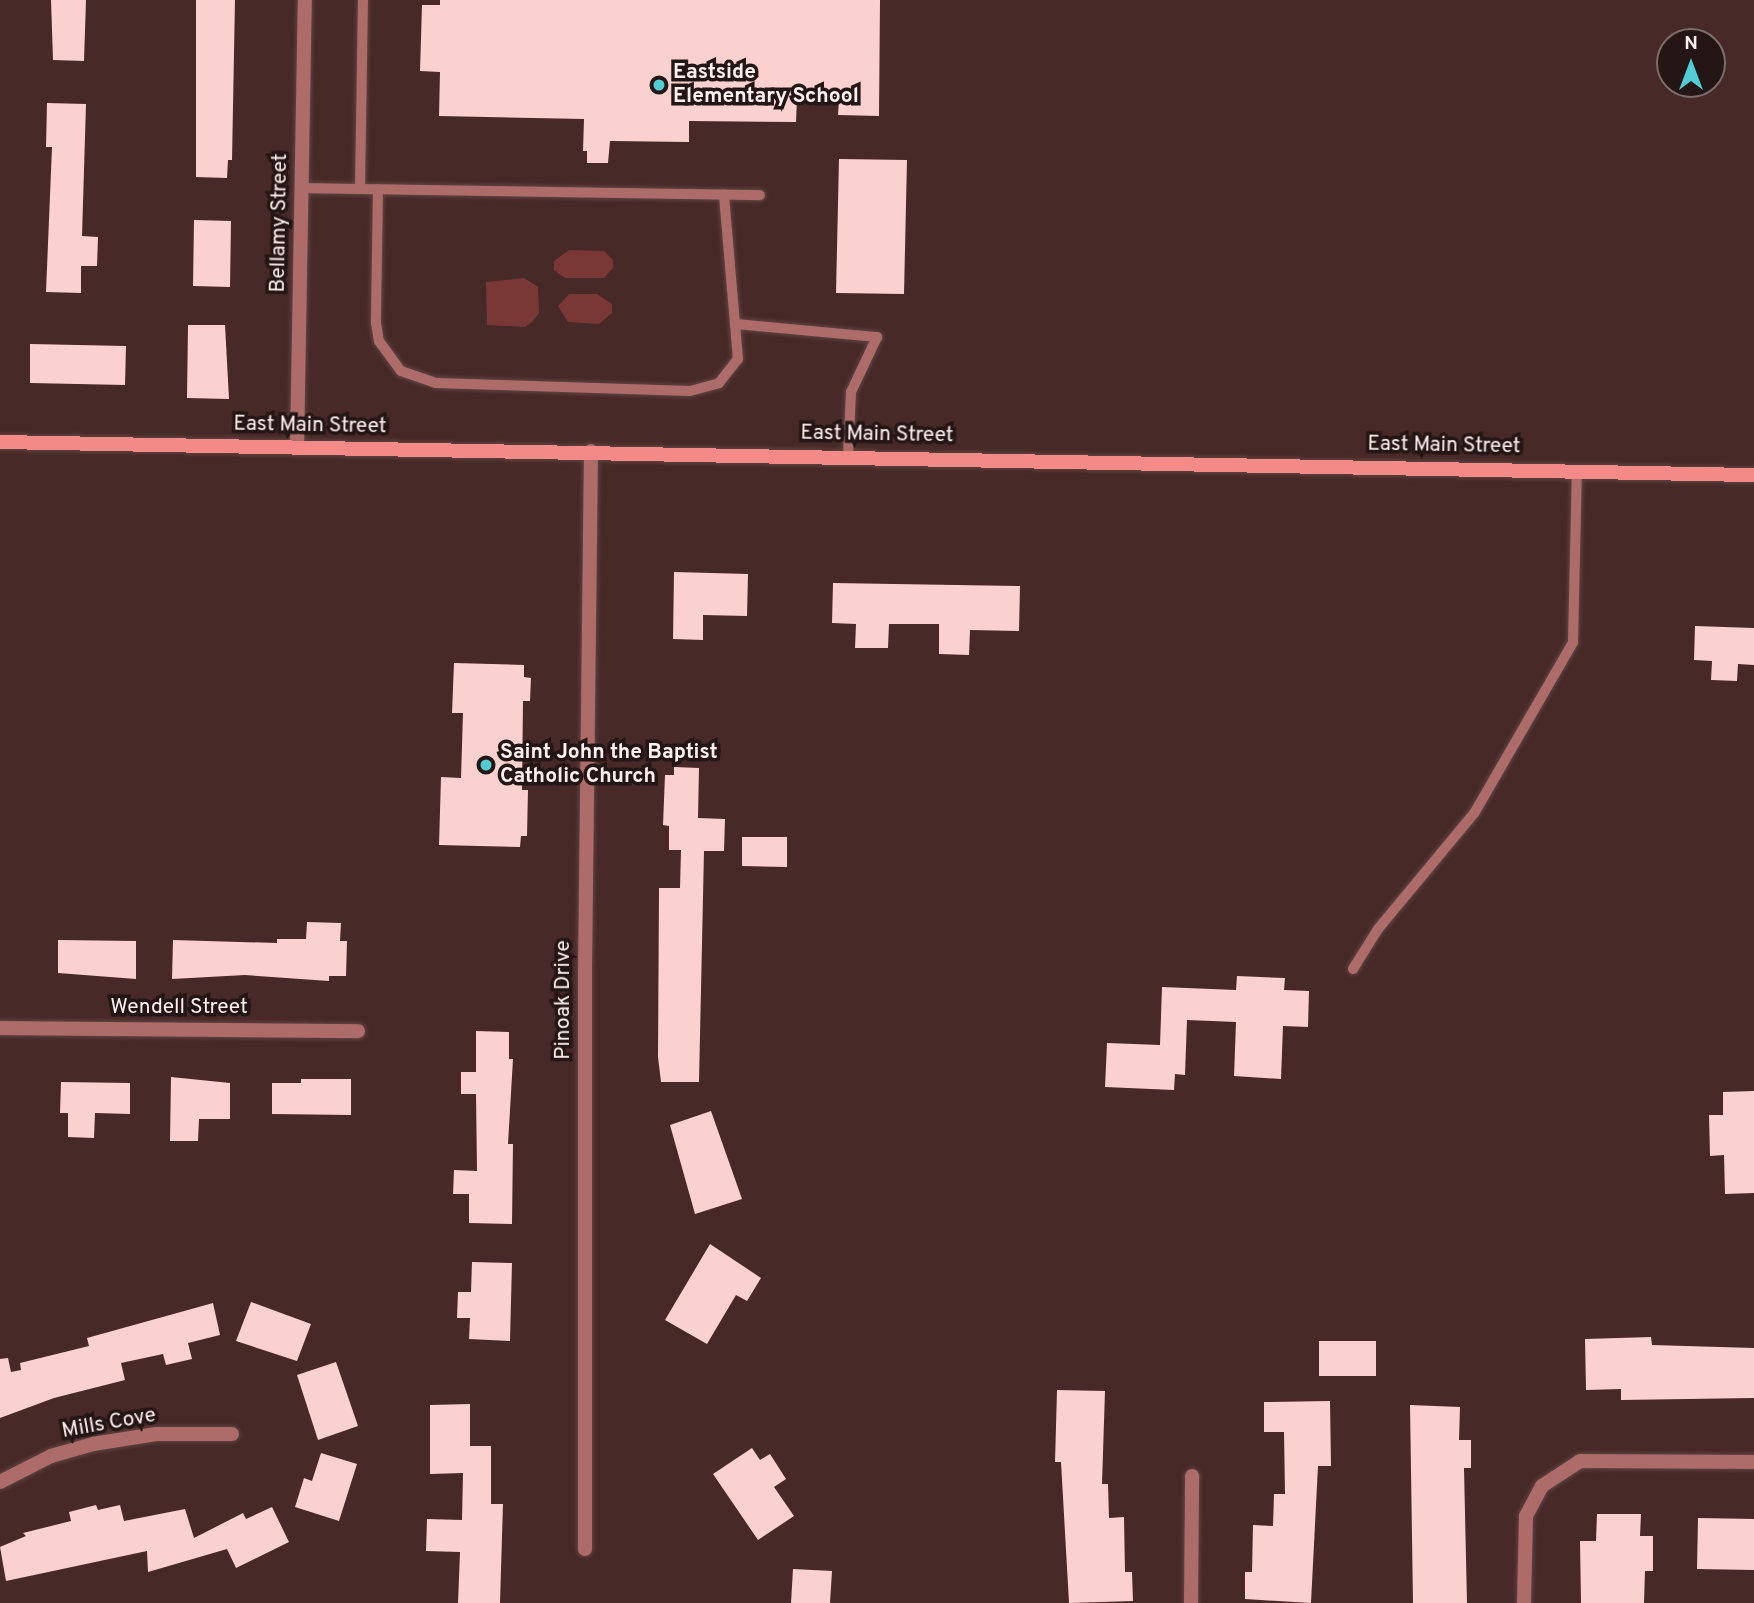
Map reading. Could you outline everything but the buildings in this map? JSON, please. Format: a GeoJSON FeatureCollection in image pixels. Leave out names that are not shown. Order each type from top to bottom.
{"type":"FeatureCollection","features":[{"type":"Feature","properties":{"kind":"street","name":"Bellamy Street"},"geometry":{"type":"LineString","coordinates":[[297,446],[305,0]]}},
{"type":"Feature","properties":{"kind":"street","name":"East Main Street"},"geometry":{"type":"LineString","coordinates":[[0,442],[592,451],[1754,475]]}},
{"type":"Feature","properties":{"kind":"street","name":"Pinoak Drive"},"geometry":{"type":"LineString","coordinates":[[585,1549],[585,971],[592,451]]}},
{"type":"Feature","properties":{"kind":"street","name":"Wendell Street"},"geometry":{"type":"LineString","coordinates":[[0,1028],[358,1031]]}},
{"type":"Feature","properties":{"kind":"street","name":"Mills Cove"},"geometry":{"type":"LineString","coordinates":[[0,1482],[51,1456],[93,1444],[156,1434],[232,1434]]}},
{"type":"Feature","properties":{"kind":"street"},"geometry":{"type":"LineString","coordinates":[[1524,1603],[1526,1516],[1542,1486],[1580,1461],[1754,1462]]}},
{"type":"Feature","properties":{"kind":"street"},"geometry":{"type":"LineString","coordinates":[[1191,1603],[1192,1476]]}},
{"type":"Feature","properties":{"kind":"lane"},"geometry":{"type":"LineString","coordinates":[[360,189],[363,0]]}},
{"type":"Feature","properties":{"kind":"lane"},"geometry":{"type":"LineString","coordinates":[[301,188],[760,195]]}},
{"type":"Feature","properties":{"kind":"lane"},"geometry":{"type":"LineString","coordinates":[[378,189],[379,341],[401,371],[418,380],[705,390],[730,373],[737,359],[724,195]]}},
{"type":"Feature","properties":{"kind":"lane"},"geometry":{"type":"LineString","coordinates":[[736,324],[877,337],[851,391],[848,456]]}},
{"type":"Feature","properties":{"kind":"lane"},"geometry":{"type":"LineString","coordinates":[[1353,969],[1378,929],[1475,812],[1573,642],[1577,470]]}},
{"type":"Feature","properties":{"kind":"shaded area"},"geometry":{"type":"Polygon","coordinates":[[[569,250],[604,251],[613,260],[613,268],[604,278],[565,278],[554,270],[554,261],[569,250]]]}},
{"type":"Feature","properties":{"kind":"shaded area"},"geometry":{"type":"Polygon","coordinates":[[[524,278],[538,287],[539,313],[532,322],[525,327],[487,325],[486,282],[524,278]]]}},
{"type":"Feature","properties":{"kind":"shaded area"},"geometry":{"type":"Polygon","coordinates":[[[569,294],[597,294],[612,304],[612,313],[599,324],[568,322],[558,306],[569,294]]]}},
{"type":"Feature","properties":{"kind":"place","name":"Eastside Elementary School"},"geometry":{"type":"Point","coordinates":[659,85]}},
{"type":"Feature","properties":{"kind":"place","name":"Saint John the Baptist Catholic Church"},"geometry":{"type":"Point","coordinates":[486,765]}}]}
